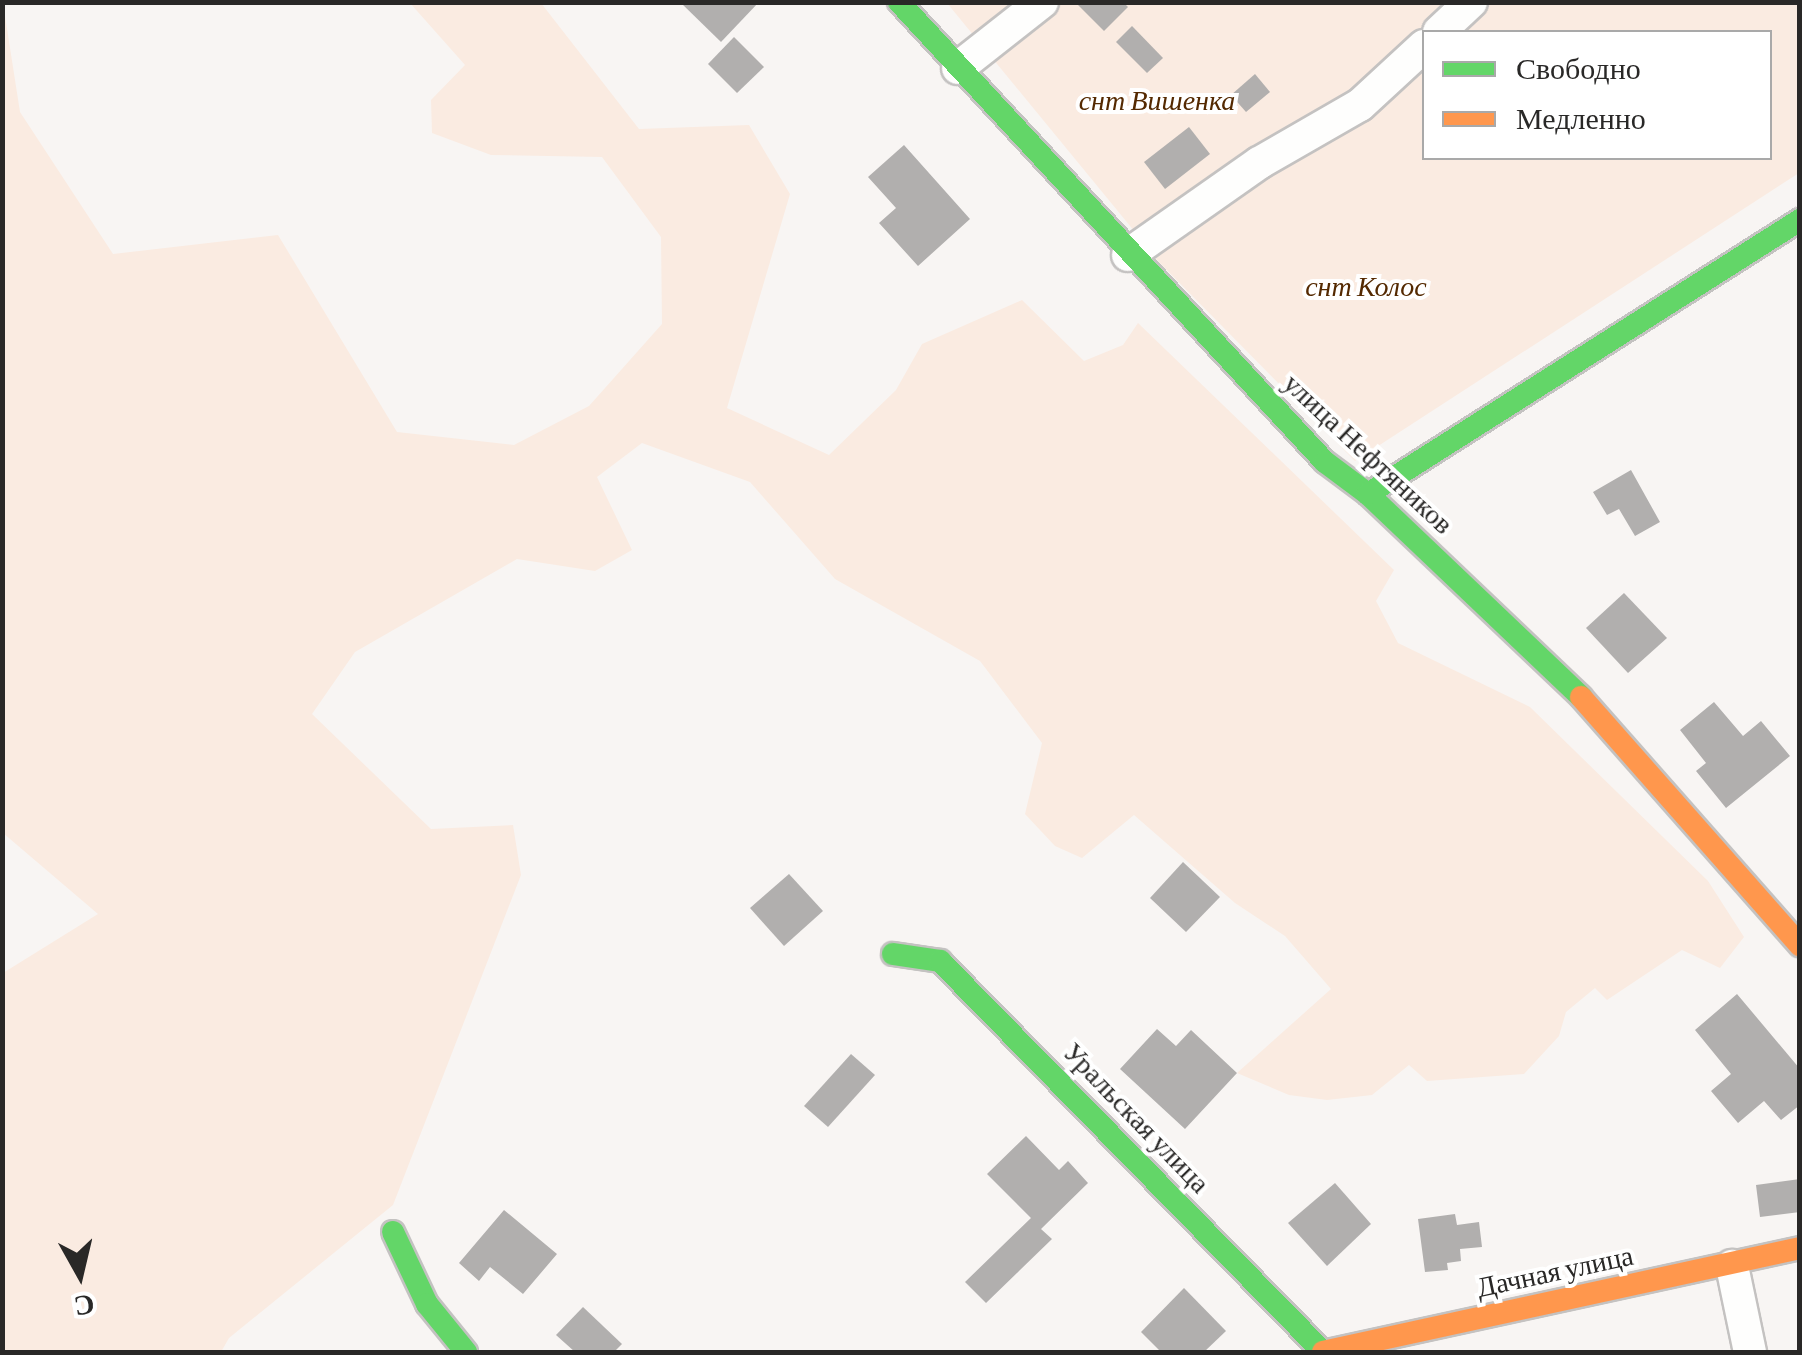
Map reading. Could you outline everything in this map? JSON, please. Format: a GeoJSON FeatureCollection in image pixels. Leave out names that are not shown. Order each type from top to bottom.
{"type":"FeatureCollection","features":[{"type":"Feature","properties":{"kind":"street","name":"улица Нефтяников"},"geometry":{"type":"LineString","coordinates":[[899,2],[1128,255],[1325,462],[1368,494],[1598,713],[1800,945]]}},
{"type":"Feature","properties":{"kind":"street"},"geometry":{"type":"LineString","coordinates":[[958,68],[1042,2]]}},
{"type":"Feature","properties":{"kind":"street"},"geometry":{"type":"LineString","coordinates":[[1441,30],[1471,2]]}},
{"type":"Feature","properties":{"kind":"street"},"geometry":{"type":"LineString","coordinates":[[1128,255],[1259,163],[1360,105],[1422,48]]}},
{"type":"Feature","properties":{"kind":"street"},"geometry":{"type":"LineString","coordinates":[[1368,494],[1800,220]]}},
{"type":"Feature","properties":{"kind":"street","name":"Уральская улица"},"geometry":{"type":"LineString","coordinates":[[892,954],[940,961],[1323,1352]]}},
{"type":"Feature","properties":{"kind":"street"},"geometry":{"type":"LineString","coordinates":[[393,1232],[428,1304],[466,1352]]}},
{"type":"Feature","properties":{"kind":"street","name":"Дачная улица"},"geometry":{"type":"LineString","coordinates":[[1323,1352],[1732,1266],[1800,1248]]}},
{"type":"Feature","properties":{"kind":"street"},"geometry":{"type":"LineString","coordinates":[[1732,1266],[1750,1352]]}},
{"type":"Feature","properties":{"kind":"green space"},"geometry":{"type":"Polygon","coordinates":[[[3,3],[20,112],[113,254],[278,235],[397,432],[514,445],[589,406],[662,324],[661,237],[602,157],[491,155],[432,133],[431,100],[465,65],[410,3],[541,3],[639,129],[749,125],[790,194],[727,408],[829,455],[896,390],[922,344],[1022,300],[1084,361],[1123,345],[1138,323],[1394,570],[1376,601],[1398,643],[1530,707],[1708,881],[1744,937],[1720,968],[1682,950],[1607,1000],[1595,988],[1566,1012],[1559,1036],[1524,1074],[1427,1081],[1409,1065],[1372,1095],[1327,1100],[1289,1095],[1237,1073],[1331,989],[1285,936],[1235,903],[1134,815],[1082,858],[1055,846],[1025,814],[1042,743],[980,661],[835,579],[750,482],[642,443],[597,477],[632,550],[595,571],[517,559],[355,652],[312,714],[431,829],[513,825],[521,875],[393,1205],[229,1338],[221,1352],[3,1352],[3,973],[98,914],[3,833],[3,3]]]}},
{"type":"Feature","properties":{"kind":"green space","name":"снт Вишенка"},"geometry":{"type":"Polygon","coordinates":[[[947,3],[1462,3],[1429,30],[1422,30],[1422,36],[1356,91],[1135,232],[947,3]]]}},
{"type":"Feature","properties":{"kind":"green space","name":"снт Колос"},"geometry":{"type":"Polygon","coordinates":[[[1490,3],[1799,3],[1799,173],[1355,461],[1149,252],[1367,115],[1422,65],[1422,160],[1772,160],[1772,30],[1459,30],[1490,3]]]}},
{"type":"Feature","properties":{"kind":"building"},"geometry":{"type":"Polygon","coordinates":[[[680,2],[759,2],[721,42],[680,2]]]}},
{"type":"Feature","properties":{"kind":"building"},"geometry":{"type":"Polygon","coordinates":[[[1075,2],[1123,2],[1128,7],[1104,31],[1075,2]]]}},
{"type":"Feature","properties":{"kind":"building"},"geometry":{"type":"Polygon","coordinates":[[[1132,26],[1163,58],[1147,73],[1116,42],[1132,26]]]}},
{"type":"Feature","properties":{"kind":"building"},"geometry":{"type":"Polygon","coordinates":[[[734,37],[764,67],[737,93],[708,64],[734,37]]]}},
{"type":"Feature","properties":{"kind":"building"},"geometry":{"type":"Polygon","coordinates":[[[1255,74],[1270,92],[1246,112],[1231,95],[1255,74]]]}},
{"type":"Feature","properties":{"kind":"building"},"geometry":{"type":"Polygon","coordinates":[[[1189,127],[1210,154],[1165,189],[1144,162],[1189,127]]]}},
{"type":"Feature","properties":{"kind":"building"},"geometry":{"type":"Polygon","coordinates":[[[904,145],[970,219],[918,266],[879,223],[896,208],[868,177],[904,145]]]}},
{"type":"Feature","properties":{"kind":"building"},"geometry":{"type":"Polygon","coordinates":[[[1631,470],[1660,522],[1635,536],[1619,509],[1607,515],[1593,492],[1631,470]]]}},
{"type":"Feature","properties":{"kind":"building"},"geometry":{"type":"Polygon","coordinates":[[[1624,593],[1667,638],[1628,673],[1586,628],[1624,593]]]}},
{"type":"Feature","properties":{"kind":"building"},"geometry":{"type":"Polygon","coordinates":[[[1714,702],[1743,736],[1761,721],[1790,756],[1726,808],[1696,771],[1706,763],[1680,730],[1714,702]]]}},
{"type":"Feature","properties":{"kind":"building"},"geometry":{"type":"Polygon","coordinates":[[[1183,862],[1220,897],[1186,932],[1150,898],[1183,862]]]}},
{"type":"Feature","properties":{"kind":"building"},"geometry":{"type":"Polygon","coordinates":[[[789,874],[823,911],[784,946],[750,908],[789,874]]]}},
{"type":"Feature","properties":{"kind":"building"},"geometry":{"type":"Polygon","coordinates":[[[1737,994],[1800,1069],[1800,1105],[1781,1120],[1764,1101],[1738,1123],[1711,1091],[1731,1074],[1695,1030],[1737,994]]]}},
{"type":"Feature","properties":{"kind":"building"},"geometry":{"type":"Polygon","coordinates":[[[1157,1029],[1176,1046],[1191,1030],[1237,1073],[1185,1129],[1120,1069],[1157,1029]]]}},
{"type":"Feature","properties":{"kind":"building"},"geometry":{"type":"Polygon","coordinates":[[[851,1054],[875,1075],[828,1127],[804,1106],[851,1054]]]}},
{"type":"Feature","properties":{"kind":"building"},"geometry":{"type":"Polygon","coordinates":[[[1026,1136],[1059,1170],[1068,1161],[1088,1183],[1041,1229],[1052,1239],[986,1303],[965,1282],[1031,1218],[987,1174],[1026,1136]]]}},
{"type":"Feature","properties":{"kind":"building"},"geometry":{"type":"Polygon","coordinates":[[[1800,1179],[1800,1212],[1760,1217],[1756,1185],[1800,1179]]]}},
{"type":"Feature","properties":{"kind":"building"},"geometry":{"type":"Polygon","coordinates":[[[1335,1183],[1371,1224],[1327,1266],[1288,1223],[1335,1183]]]}},
{"type":"Feature","properties":{"kind":"building"},"geometry":{"type":"Polygon","coordinates":[[[504,1210],[557,1254],[523,1294],[490,1267],[479,1281],[459,1263],[504,1210]]]}},
{"type":"Feature","properties":{"kind":"building"},"geometry":{"type":"Polygon","coordinates":[[[1455,1214],[1457,1225],[1479,1222],[1482,1247],[1460,1249],[1461,1261],[1447,1263],[1448,1270],[1425,1272],[1418,1219],[1455,1214]]]}},
{"type":"Feature","properties":{"kind":"building"},"geometry":{"type":"Polygon","coordinates":[[[1184,1288],[1226,1331],[1204,1352],[1161,1352],[1141,1332],[1184,1288]]]}},
{"type":"Feature","properties":{"kind":"building"},"geometry":{"type":"Polygon","coordinates":[[[583,1307],[622,1344],[614,1352],[575,1352],[556,1335],[583,1307]]]}},
{"type":"Feature","properties":{"kind":"traffic: fast"},"geometry":{"type":"LineString","coordinates":[[899,2],[1325,462],[1368,494],[1581,697]]}},
{"type":"Feature","properties":{"kind":"traffic: fast"},"geometry":{"type":"LineString","coordinates":[[1368,494],[1800,220]]}},
{"type":"Feature","properties":{"kind":"traffic: fast"},"geometry":{"type":"LineString","coordinates":[[893,954],[940,961],[1323,1352]]}},
{"type":"Feature","properties":{"kind":"traffic: fast"},"geometry":{"type":"LineString","coordinates":[[393,1232],[427,1304],[466,1352]]}},
{"type":"Feature","properties":{"kind":"traffic: slow"},"geometry":{"type":"LineString","coordinates":[[1581,697],[1800,945]]}},
{"type":"Feature","properties":{"kind":"traffic: slow"},"geometry":{"type":"LineString","coordinates":[[1323,1352],[1800,1248]]}}]}
